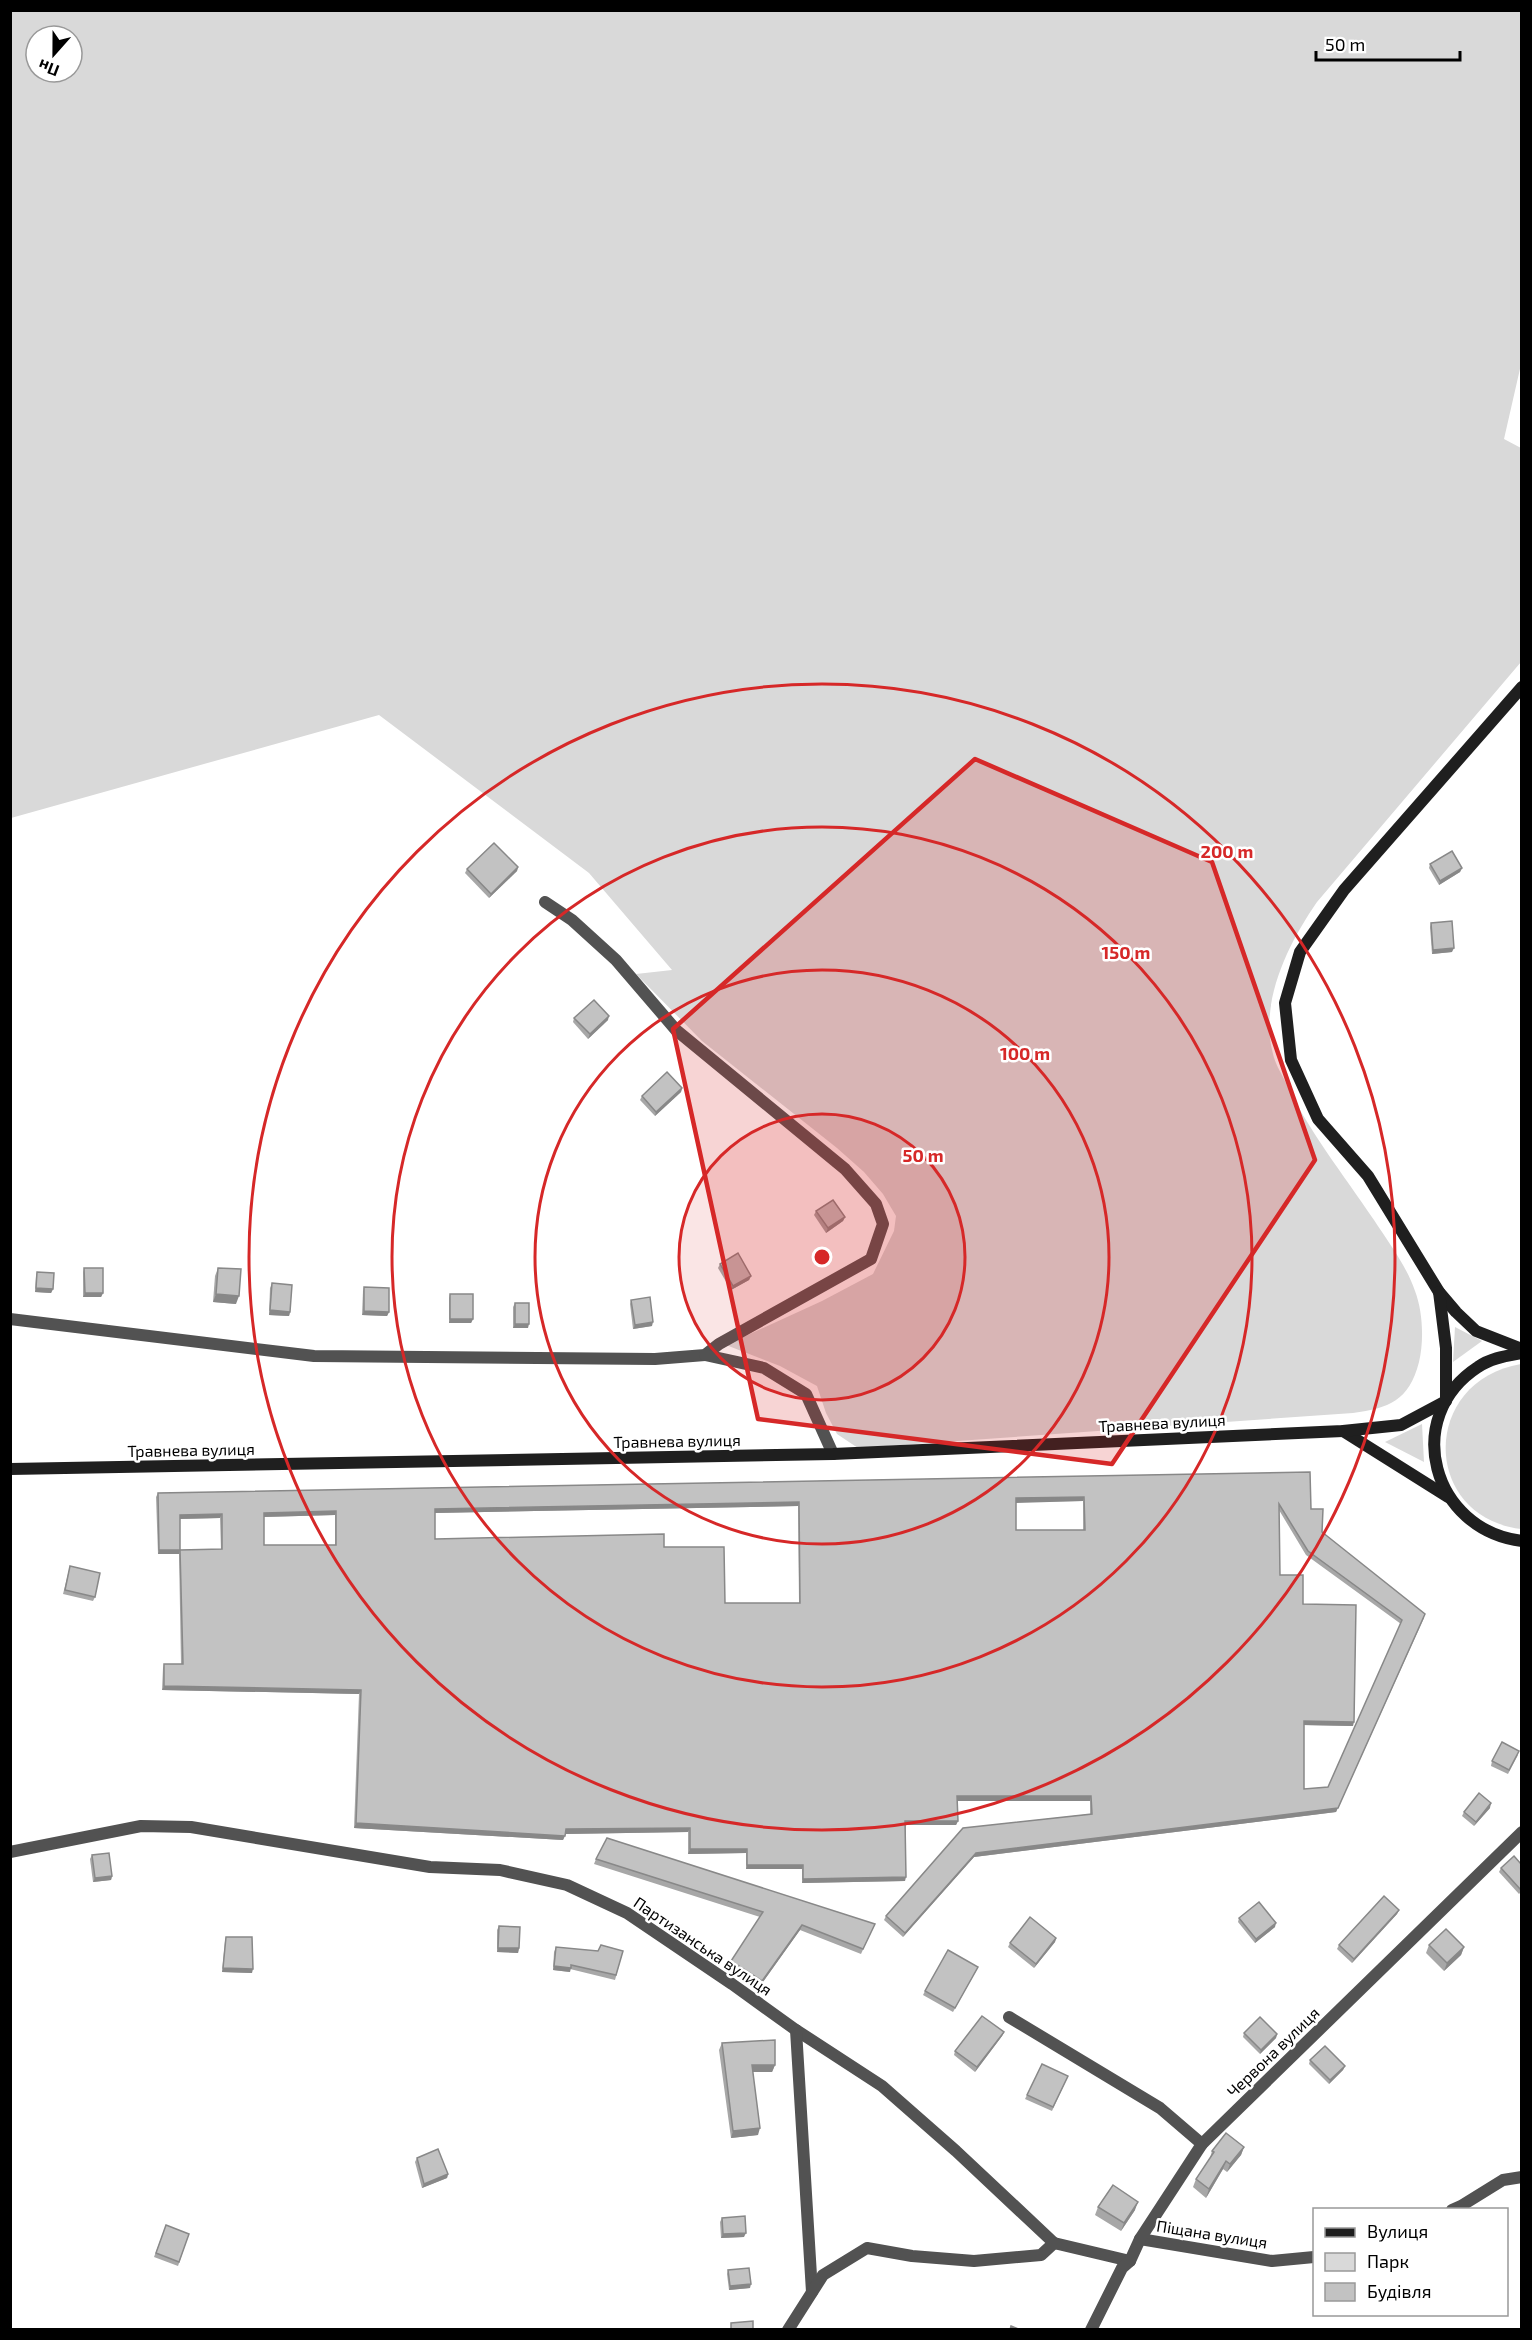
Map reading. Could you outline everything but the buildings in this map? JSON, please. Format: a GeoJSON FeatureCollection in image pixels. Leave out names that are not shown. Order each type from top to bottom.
{"type":"FeatureCollection","features":[{"type":"Feature","properties":{"kind":"street"},"geometry":{"type":"LineString","coordinates":[[1521,687],[1344,890],[1300,952],[1285,1003],[1291,1060],[1318,1119],[1368,1176],[1439,1292],[1476,1331],[1521,1351]]}},
{"type":"Feature","properties":{"kind":"street"},"geometry":{"type":"LineString","coordinates":[[545,902],[594,938],[676,1030],[844,1169],[876,1204],[883,1224],[871,1259],[705,1354]]}},
{"type":"Feature","properties":{"kind":"street"},"geometry":{"type":"LineString","coordinates":[[1439,1292],[1446,1348],[1446,1401]]}},
{"type":"Feature","properties":{"kind":"street"},"geometry":{"type":"LineString","coordinates":[[10,1319],[314,1356],[655,1359],[705,1354],[764,1368],[806,1394],[833,1454]]}},
{"type":"Feature","properties":{"kind":"street"},"geometry":{"type":"LineString","coordinates":[[1521,1351],[1495,1358],[1461,1380],[1446,1401],[1436,1427],[1434,1455],[1443,1488],[1454,1506],[1479,1528],[1502,1539],[1521,1541]]}},
{"type":"Feature","properties":{"kind":"street","name":"Травнева вулиця"},"geometry":{"type":"LineString","coordinates":[[10,1469],[833,1454],[1343,1431],[1401,1425],[1446,1401]]}},
{"type":"Feature","properties":{"kind":"street"},"geometry":{"type":"LineString","coordinates":[[1343,1431],[1448,1497]]}},
{"type":"Feature","properties":{"kind":"street","name":"Партизанська вулиця"},"geometry":{"type":"LineString","coordinates":[[10,1852],[141,1826],[191,1827],[430,1867],[500,1870],[567,1885],[627,1912],[796,2030],[882,2086],[1054,2242]]}},
{"type":"Feature","properties":{"kind":"street","name":"Червона вулиця"},"geometry":{"type":"LineString","coordinates":[[1091,2330],[1122,2268],[1130,2261],[1140,2239],[1202,2144],[1521,1832]]}},
{"type":"Feature","properties":{"kind":"street"},"geometry":{"type":"LineString","coordinates":[[1009,2017],[1160,2108],[1202,2144]]}},
{"type":"Feature","properties":{"kind":"street"},"geometry":{"type":"LineString","coordinates":[[796,2030],[812,2292]]}},
{"type":"Feature","properties":{"kind":"street"},"geometry":{"type":"LineString","coordinates":[[1456,2208],[1503,2180],[1521,2177]]}},
{"type":"Feature","properties":{"kind":"street","name":"Піщана вулиця"},"geometry":{"type":"LineString","coordinates":[[1140,2239],[1272,2261],[1313,2257]]}},
{"type":"Feature","properties":{"kind":"street"},"geometry":{"type":"LineString","coordinates":[[788,2330],[823,2275],[867,2248],[912,2256],[974,2261],[1041,2255],[1054,2242],[1130,2261]]}},
{"type":"Feature","properties":{"kind":"highlighted area"},"geometry":{"type":"Polygon","coordinates":[[[975,759],[1212,862],[1315,1160],[1112,1464],[758,1419],[673,1029],[975,759]]]}},
{"type":"Feature","properties":{"kind":"green space"},"geometry":{"type":"Polygon","coordinates":[[[11,11],[1521,11],[1522,360],[1504,439],[1521,448],[1521,662],[1317,902],[1296,936],[1279,974],[1270,1014],[1270,1034],[1274,1057],[1293,1098],[1314,1133],[1397,1254],[1418,1299],[1422,1326],[1419,1362],[1410,1386],[1396,1400],[1387,1405],[1353,1413],[858,1448],[837,1434],[826,1413],[817,1386],[780,1366],[726,1345],[822,1301],[873,1274],[894,1231],[896,1216],[883,1194],[864,1172],[837,1148],[702,1041],[636,974],[672,970],[589,873],[379,715],[11,818],[11,11]]]}},
{"type":"Feature","properties":{"kind":"green space"},"geometry":{"type":"Polygon","coordinates":[[[1455,1327],[1482,1341],[1453,1362],[1455,1327]]]}},
{"type":"Feature","properties":{"kind":"green space"},"geometry":{"type":"Polygon","coordinates":[[[1522,1364],[1521,1529],[1488,1519],[1465,1501],[1450,1476],[1446,1448],[1450,1421],[1464,1395],[1488,1375],[1522,1364]]]}},
{"type":"Feature","properties":{"kind":"green space"},"geometry":{"type":"Polygon","coordinates":[[[1422,1424],[1424,1462],[1385,1442],[1422,1424]]]}}]}
